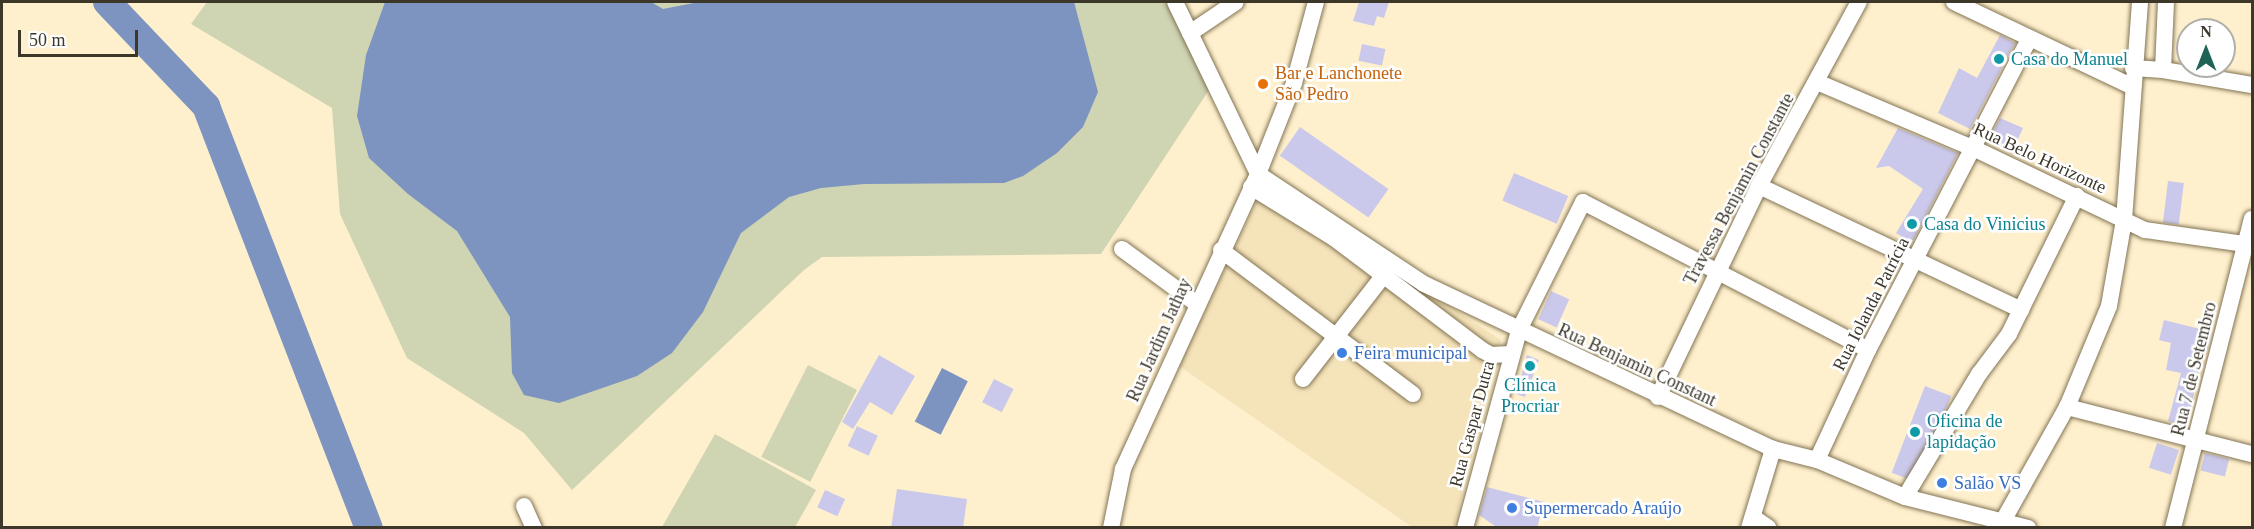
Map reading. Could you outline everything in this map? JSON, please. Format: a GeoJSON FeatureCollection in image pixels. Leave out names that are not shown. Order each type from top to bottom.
{"type":"FeatureCollection","features":[{"type":"Feature","properties":{"kind":"street"},"geometry":{"type":"LineString","coordinates":[[1175,2],[1255,180]]}},
{"type":"Feature","properties":{"kind":"street"},"geometry":{"type":"LineString","coordinates":[[1190,33],[1236,2]]}},
{"type":"Feature","properties":{"kind":"street","name":"Rua Jardim Jathay"},"geometry":{"type":"LineString","coordinates":[[1110,528],[1123,469],[1221,250],[1255,180],[1294,82],[1316,2]]}},
{"type":"Feature","properties":{"kind":"street","name":"Travessa Benjamin Constante"},"geometry":{"type":"LineString","coordinates":[[1658,397],[1759,186],[1818,82],[1859,2]]}},
{"type":"Feature","properties":{"kind":"street"},"geometry":{"type":"LineString","coordinates":[[1954,2],[2131,86]]}},
{"type":"Feature","properties":{"kind":"street"},"geometry":{"type":"LineString","coordinates":[[2001,524],[2067,407],[2109,306],[2124,220],[2131,86],[2140,2]]}},
{"type":"Feature","properties":{"kind":"street"},"geometry":{"type":"LineString","coordinates":[[2163,70],[2166,2]]}},
{"type":"Feature","properties":{"kind":"street","name":"Rua Iolanda Patrícia"},"geometry":{"type":"LineString","coordinates":[[1817,460],[1868,350],[1975,149],[2029,39]]}},
{"type":"Feature","properties":{"kind":"street"},"geometry":{"type":"LineString","coordinates":[[2133,69],[2163,70],[2253,85]]}},
{"type":"Feature","properties":{"kind":"street","name":"Rua Belo Horizonte"},"geometry":{"type":"LineString","coordinates":[[1818,82],[1975,149],[2145,230],[2249,245]]}},
{"type":"Feature","properties":{"kind":"street","name":"Rua Benjamin Constant"},"geometry":{"type":"LineString","coordinates":[[1255,180],[1389,269],[1773,449],[1817,460],[1905,497],[2001,524],[2028,528]]}},
{"type":"Feature","properties":{"kind":"street"},"geometry":{"type":"LineString","coordinates":[[1759,186],[2021,310]]}},
{"type":"Feature","properties":{"kind":"street"},"geometry":{"type":"LineString","coordinates":[[1905,497],[2021,310],[2077,196]]}},
{"type":"Feature","properties":{"kind":"street","name":"Rua Gaspar Dutra"},"geometry":{"type":"LineString","coordinates":[[1465,528],[1519,330],[1583,202],[1716,272]]}},
{"type":"Feature","properties":{"kind":"street","name":"Rua 7 de Setembro"},"geometry":{"type":"LineString","coordinates":[[2173,528],[2249,245],[2253,219]]}},
{"type":"Feature","properties":{"kind":"street"},"geometry":{"type":"LineString","coordinates":[[1122,249],[1197,304]]}},
{"type":"Feature","properties":{"kind":"street"},"geometry":{"type":"LineString","coordinates":[[1221,250],[1413,394]]}},
{"type":"Feature","properties":{"kind":"street"},"geometry":{"type":"LineString","coordinates":[[1303,378],[1389,269],[1482,350],[1491,355],[1511,354]]}},
{"type":"Feature","properties":{"kind":"street"},"geometry":{"type":"LineString","coordinates":[[1716,272],[1868,350]]}},
{"type":"Feature","properties":{"kind":"street"},"geometry":{"type":"LineString","coordinates":[[2067,407],[2253,454]]}},
{"type":"Feature","properties":{"kind":"street"},"geometry":{"type":"LineString","coordinates":[[1769,528],[1751,522],[1773,449]]}},
{"type":"Feature","properties":{"kind":"street"},"geometry":{"type":"LineString","coordinates":[[524,506],[534,528]]}},
{"type":"Feature","properties":{"kind":"shaded area","name":"Feira municipal"},"geometry":{"type":"Polygon","coordinates":[[[1265,185],[1501,340],[1454,527],[1412,527],[1179,366],[1265,185]]]}},
{"type":"Feature","properties":{"kind":"green space"},"geometry":{"type":"Polygon","coordinates":[[[207,2],[1170,2],[1209,90],[1101,254],[822,257],[804,270],[572,490],[524,433],[407,358],[340,214],[332,108],[191,24],[207,2]]]}},
{"type":"Feature","properties":{"kind":"green space"},"geometry":{"type":"Polygon","coordinates":[[[808,365],[857,390],[810,482],[761,457],[808,365]]]}},
{"type":"Feature","properties":{"kind":"green space"},"geometry":{"type":"Polygon","coordinates":[[[715,434],[816,490],[795,527],[662,527],[715,434]]]}},
{"type":"Feature","properties":{"kind":"water"},"geometry":{"type":"Polygon","coordinates":[[[385,2],[651,2],[663,9],[699,2],[1074,2],[1098,92],[1083,127],[1057,153],[1023,176],[1004,183],[864,184],[821,188],[789,197],[741,233],[703,312],[672,353],[637,376],[559,403],[524,395],[512,373],[510,317],[457,231],[408,194],[369,158],[357,116],[366,55],[385,2]]]}},
{"type":"Feature","properties":{"kind":"water"},"geometry":{"type":"Polygon","coordinates":[[[942,368],[968,381],[941,435],[915,421],[942,368]]]}},
{"type":"Feature","properties":{"kind":"building"},"geometry":{"type":"Polygon","coordinates":[[[1359,2],[1389,2],[1384,18],[1377,16],[1374,26],[1353,21],[1359,2]]]}},
{"type":"Feature","properties":{"kind":"building"},"geometry":{"type":"Polygon","coordinates":[[[2000,35],[2015,43],[1970,129],[1938,113],[1959,68],[1977,78],[2000,35]]]}},
{"type":"Feature","properties":{"kind":"building"},"geometry":{"type":"Polygon","coordinates":[[[1362,44],[1385,49],[1382,66],[1358,61],[1362,44]]]}},
{"type":"Feature","properties":{"kind":"building"},"geometry":{"type":"Polygon","coordinates":[[[2000,118],[2023,128],[2011,154],[1989,139],[2000,118]]]}},
{"type":"Feature","properties":{"kind":"building"},"geometry":{"type":"Polygon","coordinates":[[[1300,127],[1388,189],[1368,218],[1280,156],[1300,127]]]}},
{"type":"Feature","properties":{"kind":"building"},"geometry":{"type":"Polygon","coordinates":[[[1898,128],[1958,153],[1912,243],[1896,233],[1923,189],[1889,166],[1876,168],[1898,128]]]}},
{"type":"Feature","properties":{"kind":"building"},"geometry":{"type":"Polygon","coordinates":[[[1514,173],[1568,196],[1557,224],[1502,201],[1514,173]]]}},
{"type":"Feature","properties":{"kind":"building"},"geometry":{"type":"Polygon","coordinates":[[[2168,181],[2184,183],[2179,225],[2163,223],[2168,181]]]}},
{"type":"Feature","properties":{"kind":"building"},"geometry":{"type":"Polygon","coordinates":[[[1551,291],[1569,299],[1557,327],[1538,319],[1551,291]]]}},
{"type":"Feature","properties":{"kind":"building"},"geometry":{"type":"Polygon","coordinates":[[[2164,320],[2212,332],[2207,352],[2203,351],[2187,426],[2168,421],[2181,373],[2166,370],[2171,343],[2159,340],[2164,320]]]}},
{"type":"Feature","properties":{"kind":"building"},"geometry":{"type":"Polygon","coordinates":[[[879,355],[915,376],[892,415],[870,402],[853,429],[842,422],[879,355]]]}},
{"type":"Feature","properties":{"kind":"building"},"geometry":{"type":"Polygon","coordinates":[[[1527,355],[1539,360],[1525,397],[1516,394],[1527,355]]]}},
{"type":"Feature","properties":{"kind":"building"},"geometry":{"type":"Polygon","coordinates":[[[994,379],[1014,389],[1002,412],[982,402],[994,379]]]}},
{"type":"Feature","properties":{"kind":"building","name":"Oficina de lapidação"},"geometry":{"type":"Polygon","coordinates":[[[1925,386],[1951,396],[1918,483],[1892,473],[1925,386]]]}},
{"type":"Feature","properties":{"kind":"building"},"geometry":{"type":"Polygon","coordinates":[[[857,426],[878,436],[869,456],[848,446],[857,426]]]}},
{"type":"Feature","properties":{"kind":"building"},"geometry":{"type":"Polygon","coordinates":[[[2157,443],[2179,450],[2171,475],[2149,468],[2157,443]]]}},
{"type":"Feature","properties":{"kind":"building"},"geometry":{"type":"Polygon","coordinates":[[[2205,453],[2229,459],[2225,477],[2201,470],[2205,453]]]}},
{"type":"Feature","properties":{"kind":"building","name":"Supermercado Araújo"},"geometry":{"type":"Polygon","coordinates":[[[1487,487],[1544,502],[1537,528],[1498,528],[1479,515],[1487,487]]]}},
{"type":"Feature","properties":{"kind":"building"},"geometry":{"type":"Polygon","coordinates":[[[897,489],[967,499],[963,528],[891,528],[897,489]]]}},
{"type":"Feature","properties":{"kind":"building"},"geometry":{"type":"Polygon","coordinates":[[[825,490],[845,499],[837,516],[817,507],[825,490]]]}},
{"type":"Feature","properties":{"kind":"waterway"},"geometry":{"type":"LineString","coordinates":[[107,2],[206,106],[369,528]]}},
{"type":"Feature","properties":{"kind":"place","name":"Casa do Manuel"},"geometry":{"type":"Point","coordinates":[1999,59]}},
{"type":"Feature","properties":{"kind":"place","name":"Bar e Lanchonete São Pedro"},"geometry":{"type":"Point","coordinates":[1263,84]}},
{"type":"Feature","properties":{"kind":"place","name":"Casa do Vinicius"},"geometry":{"type":"Point","coordinates":[1912,224]}},
{"type":"Feature","properties":{"kind":"place","name":"Feira municipal"},"geometry":{"type":"Point","coordinates":[1342,353]}},
{"type":"Feature","properties":{"kind":"place","name":"Clínica Procriar"},"geometry":{"type":"Point","coordinates":[1530,366]}},
{"type":"Feature","properties":{"kind":"place","name":"Oficina de lapidação"},"geometry":{"type":"Point","coordinates":[1915,432]}},
{"type":"Feature","properties":{"kind":"place","name":"Salão VS"},"geometry":{"type":"Point","coordinates":[1942,483]}},
{"type":"Feature","properties":{"kind":"place","name":"Supermercado Araújo"},"geometry":{"type":"Point","coordinates":[1512,508]}}]}
